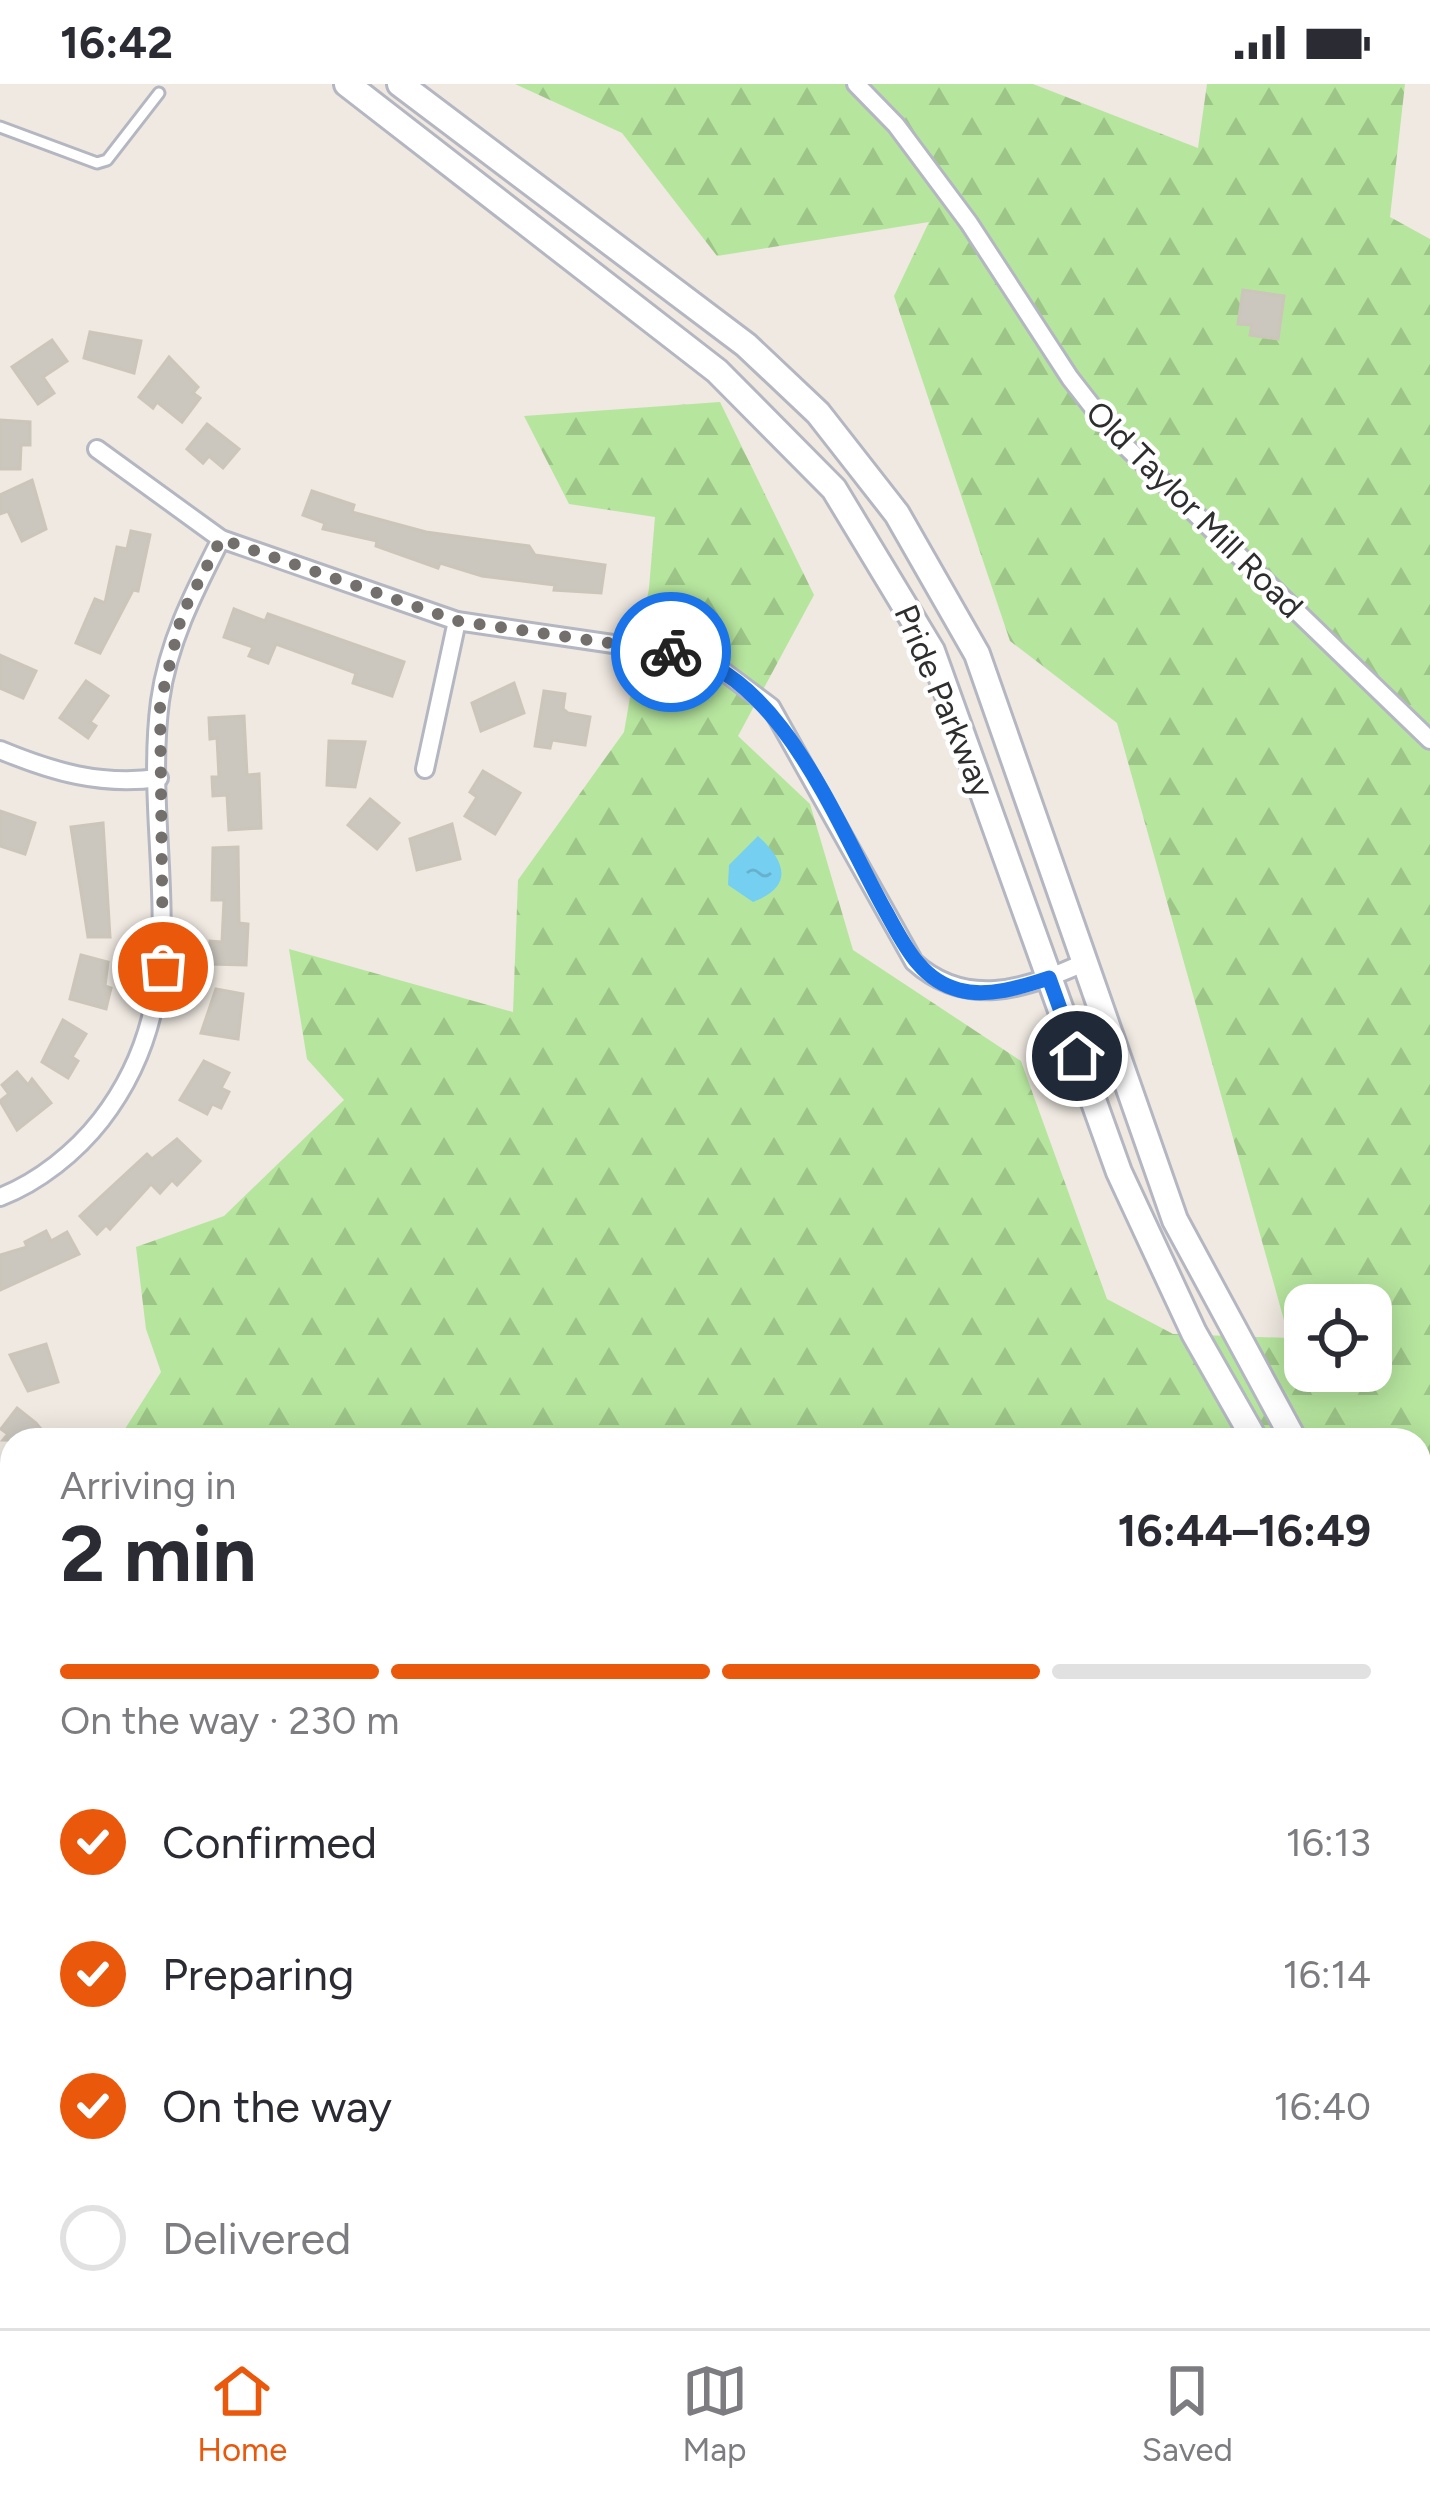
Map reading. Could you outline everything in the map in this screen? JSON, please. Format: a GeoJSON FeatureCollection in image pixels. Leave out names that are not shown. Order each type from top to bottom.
{"type":"FeatureCollection","features":[{"type":"Feature","properties":{"kind":"main road","name":"Pride Parkway"},"geometry":{"type":"LineString","coordinates":[[347,84],[717,371],[834,489],[932,652],[1137,1215],[1194,1333],[1248,1428]]}},
{"type":"Feature","properties":{"kind":"main road","name":"Pride Parkway"},"geometry":{"type":"LineString","coordinates":[[400,84],[746,345],[860,461],[931,567],[977,654],[1081,964],[1175,1220],[1288,1428]]}},
{"type":"Feature","properties":{"kind":"street","name":"Old Taylor Mill Road"},"geometry":{"type":"LineString","coordinates":[[856,84],[896,124],[969,223],[1070,378],[1116,437],[1430,740]]}},
{"type":"Feature","properties":{"kind":"street"},"geometry":{"type":"LineString","coordinates":[[97,449],[221,539],[458,621],[688,655],[723,671],[770,707],[914,962],[956,990],[984,994],[1049,978],[1081,964]]}},
{"type":"Feature","properties":{"kind":"street"},"geometry":{"type":"LineString","coordinates":[[0,1197],[61,1161],[89,1135],[132,1073],[144,1043],[163,967],[160,704],[182,614],[221,539]]}},
{"type":"Feature","properties":{"kind":"street"},"geometry":{"type":"LineString","coordinates":[[425,769],[458,621]]}},
{"type":"Feature","properties":{"kind":"street"},"geometry":{"type":"LineString","coordinates":[[0,750],[57,773],[91,780],[158,778]]}},
{"type":"Feature","properties":{"kind":"lane"},"geometry":{"type":"LineString","coordinates":[[0,127],[98,164],[107,160],[159,92]]}},
{"type":"Feature","properties":{"kind":"green space"},"geometry":{"type":"Polygon","coordinates":[[[515,84],[1033,84],[1198,148],[1207,84],[1405,84],[1390,217],[1430,239],[1430,1428],[126,1428],[161,1372],[146,1329],[136,1247],[224,1216],[344,1100],[307,1059],[289,949],[513,1012],[518,880],[624,732],[649,588],[655,517],[569,504],[524,416],[720,402],[814,595],[738,736],[810,804],[853,950],[1021,1061],[1107,1299],[1173,1334],[1284,1338],[1284,1392],[1392,1392],[1392,1284],[1284,1284],[1284,1320],[1117,723],[1010,641],[894,296],[929,222],[717,256],[622,133],[515,84]]]}},
{"type":"Feature","properties":{"kind":"water"},"geometry":{"type":"Polygon","coordinates":[[[758,836],[775,855],[781,872],[775,888],[753,902],[728,885],[729,865],[758,836]]]}},
{"type":"Feature","properties":{"kind":"building"},"geometry":{"type":"Polygon","coordinates":[[[1243,290],[1284,296],[1278,339],[1250,335],[1252,325],[1238,324],[1243,290]]]}},
{"type":"Feature","properties":{"kind":"building"},"geometry":{"type":"Polygon","coordinates":[[[90,332],[141,341],[134,373],[84,358],[90,332]]]}},
{"type":"Feature","properties":{"kind":"building"},"geometry":{"type":"Polygon","coordinates":[[[52,340],[67,361],[43,377],[54,393],[38,404],[12,367],[52,340]]]}},
{"type":"Feature","properties":{"kind":"building"},"geometry":{"type":"Polygon","coordinates":[[[169,357],[198,387],[193,393],[200,398],[182,422],[157,402],[153,408],[139,397],[169,357]]]}},
{"type":"Feature","properties":{"kind":"building"},"geometry":{"type":"Polygon","coordinates":[[[0,420],[30,422],[30,445],[21,445],[20,469],[0,469],[0,420]]]}},
{"type":"Feature","properties":{"kind":"building"},"geometry":{"type":"Polygon","coordinates":[[[207,424],[239,449],[223,468],[209,456],[203,463],[187,449],[207,424]]]}},
{"type":"Feature","properties":{"kind":"building"},"geometry":{"type":"Polygon","coordinates":[[[32,480],[46,529],[22,541],[8,511],[0,514],[0,495],[32,480]]]}},
{"type":"Feature","properties":{"kind":"building"},"geometry":{"type":"Polygon","coordinates":[[[312,491],[354,505],[352,512],[426,532],[529,546],[535,555],[605,565],[601,593],[554,590],[555,585],[482,576],[440,563],[438,568],[376,546],[377,541],[323,529],[325,523],[303,515],[312,491]]]}},
{"type":"Feature","properties":{"kind":"building"},"geometry":{"type":"Polygon","coordinates":[[[131,531],[150,535],[138,591],[133,590],[100,653],[76,643],[95,599],[105,603],[117,547],[127,549],[131,531]]]}},
{"type":"Feature","properties":{"kind":"building"},"geometry":{"type":"Polygon","coordinates":[[[234,609],[265,621],[268,614],[404,662],[392,696],[353,683],[356,673],[276,644],[268,663],[249,656],[253,647],[224,637],[234,609]]]}},
{"type":"Feature","properties":{"kind":"building"},"geometry":{"type":"Polygon","coordinates":[[[0,655],[36,671],[23,698],[0,688],[0,655]]]}},
{"type":"Feature","properties":{"kind":"building"},"geometry":{"type":"Polygon","coordinates":[[[86,681],[108,696],[90,722],[96,726],[88,738],[60,718],[86,681]]]}},
{"type":"Feature","properties":{"kind":"building"},"geometry":{"type":"Polygon","coordinates":[[[514,683],[524,713],[481,731],[472,703],[514,683]]]}},
{"type":"Feature","properties":{"kind":"building"},"geometry":{"type":"Polygon","coordinates":[[[544,691],[565,694],[563,709],[590,717],[585,745],[552,740],[550,748],[535,746],[544,691]]]}},
{"type":"Feature","properties":{"kind":"building"},"geometry":{"type":"Polygon","coordinates":[[[244,716],[247,775],[259,774],[261,828],[229,830],[227,795],[213,796],[212,777],[219,777],[217,738],[210,739],[209,718],[244,716]]]}},
{"type":"Feature","properties":{"kind":"building"},"geometry":{"type":"Polygon","coordinates":[[[329,741],[365,742],[355,787],[327,785],[329,741]]]}},
{"type":"Feature","properties":{"kind":"building"},"geometry":{"type":"Polygon","coordinates":[[[483,771],[520,793],[495,834],[465,816],[477,797],[470,792],[483,771]]]}},
{"type":"Feature","properties":{"kind":"building"},"geometry":{"type":"Polygon","coordinates":[[[370,799],[399,823],[377,849],[348,825],[370,799]]]}},
{"type":"Feature","properties":{"kind":"building"},"geometry":{"type":"Polygon","coordinates":[[[0,811],[35,823],[25,854],[0,846],[0,811]]]}},
{"type":"Feature","properties":{"kind":"building"},"geometry":{"type":"Polygon","coordinates":[[[103,823],[110,937],[88,937],[71,827],[103,823]]]}},
{"type":"Feature","properties":{"kind":"building"},"geometry":{"type":"Polygon","coordinates":[[[452,824],[460,859],[417,870],[410,839],[452,824]]]}},
{"type":"Feature","properties":{"kind":"building"},"geometry":{"type":"Polygon","coordinates":[[[238,847],[239,923],[248,924],[246,965],[209,964],[210,941],[222,942],[224,900],[212,900],[213,848],[238,847]]]}},
{"type":"Feature","properties":{"kind":"building"},"geometry":{"type":"Polygon","coordinates":[[[81,955],[108,962],[105,986],[111,988],[106,1009],[70,999],[81,955]]]}},
{"type":"Feature","properties":{"kind":"building"},"geometry":{"type":"Polygon","coordinates":[[[216,989],[243,994],[238,1039],[201,1033],[216,989]]]}},
{"type":"Feature","properties":{"kind":"building"},"geometry":{"type":"Polygon","coordinates":[[[63,1020],[86,1034],[72,1057],[78,1061],[68,1078],[42,1062],[63,1020]]]}},
{"type":"Feature","properties":{"kind":"building"},"geometry":{"type":"Polygon","coordinates":[[[204,1061],[229,1073],[221,1088],[229,1092],[221,1108],[212,1104],[207,1114],[180,1100],[204,1061]]]}},
{"type":"Feature","properties":{"kind":"building"},"geometry":{"type":"Polygon","coordinates":[[[17,1072],[28,1085],[32,1079],[51,1103],[17,1130],[0,1101],[9,1094],[2,1085],[17,1072]]]}},
{"type":"Feature","properties":{"kind":"building"},"geometry":{"type":"Polygon","coordinates":[[[177,1139],[200,1161],[177,1185],[172,1180],[160,1193],[151,1184],[110,1229],[106,1225],[97,1234],[80,1216],[147,1154],[152,1159],[177,1139]]]}},
{"type":"Feature","properties":{"kind":"building"},"geometry":{"type":"Polygon","coordinates":[[[46,1231],[51,1241],[67,1232],[79,1254],[0,1290],[0,1255],[27,1247],[25,1242],[46,1231]]]}},
{"type":"Feature","properties":{"kind":"building"},"geometry":{"type":"Polygon","coordinates":[[[46,1344],[58,1382],[28,1391],[10,1355],[46,1344]]]}},
{"type":"Feature","properties":{"kind":"building"},"geometry":{"type":"Polygon","coordinates":[[[17,1408],[40,1428],[2,1428],[17,1408]]]}},
{"type":"Feature","properties":{"kind":"way so far"},"geometry":{"type":"LineString","coordinates":[[163,967],[160,704],[182,614],[221,539],[458,621],[671,652]]}},
{"type":"Feature","properties":{"kind":"route"},"geometry":{"type":"LineString","coordinates":[[671,652],[723,671],[770,707],[914,962],[956,990],[984,994],[1049,978],[1077,1056]]}}]}
